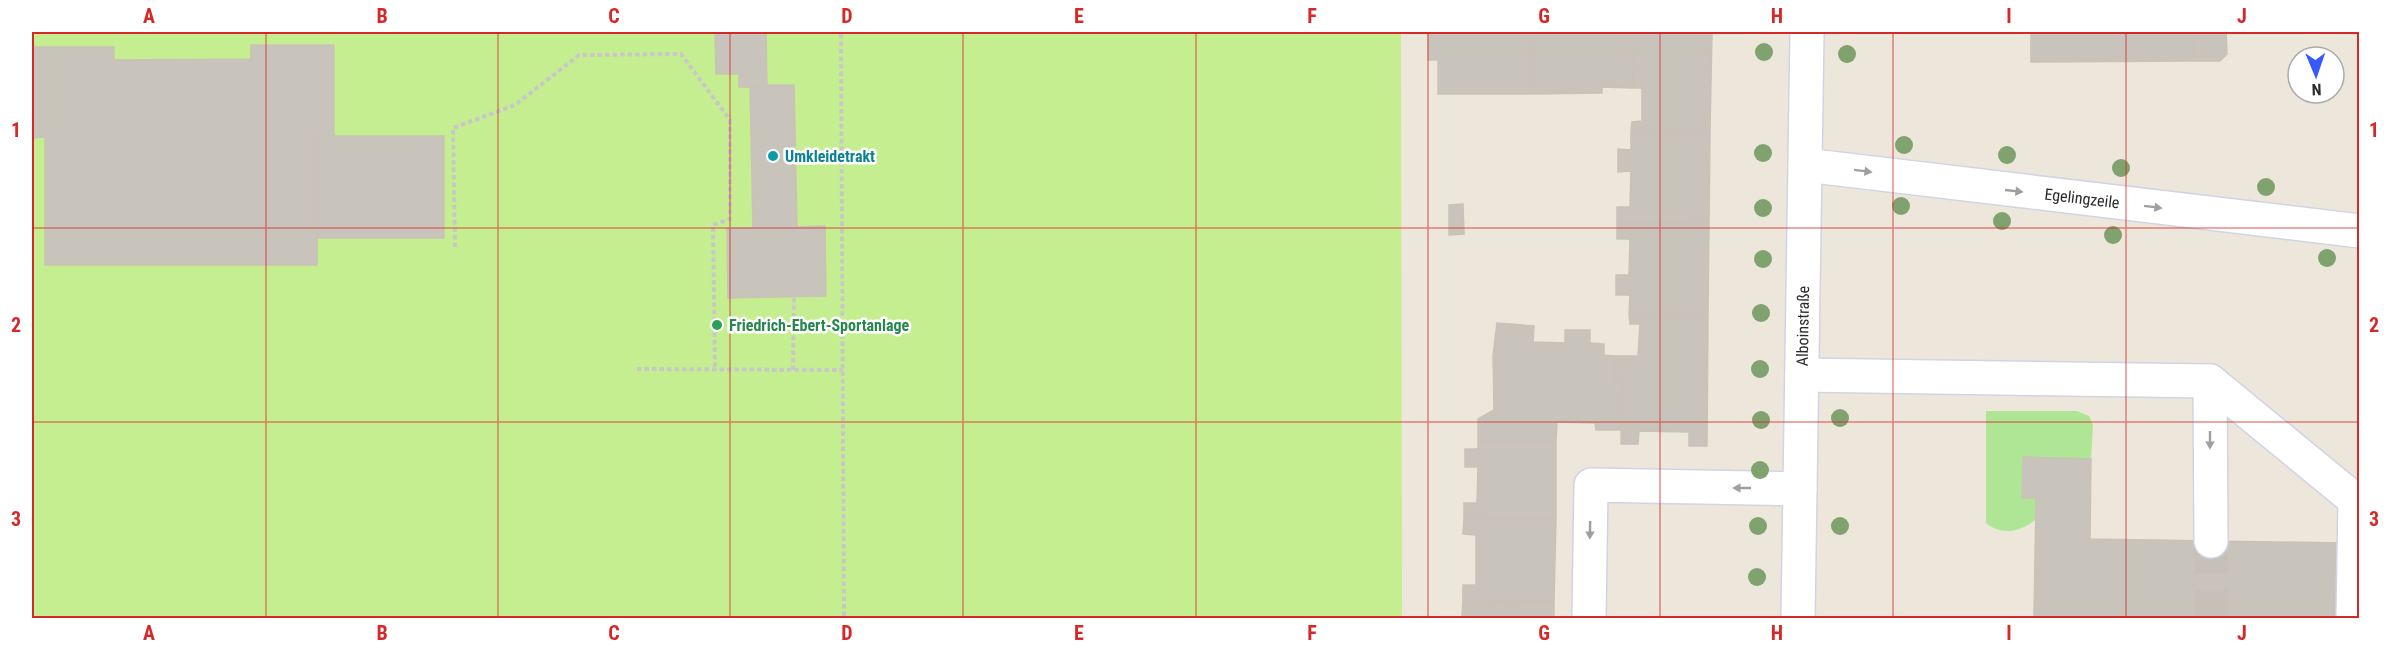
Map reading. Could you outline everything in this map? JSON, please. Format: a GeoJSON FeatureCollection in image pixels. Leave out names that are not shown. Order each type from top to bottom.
{"type":"FeatureCollection","features":[{"type":"Feature","properties":{"kind":"street","name":"Alboinstraße"},"geometry":{"type":"LineString","coordinates":[[1798,618],[1807,32]]}},
{"type":"Feature","properties":{"kind":"street","name":"Egelingzeile"},"geometry":{"type":"LineString","coordinates":[[1805,165],[2360,231]]}},
{"type":"Feature","properties":{"kind":"street"},"geometry":{"type":"LineString","coordinates":[[1802,375],[2210,381],[2355,500],[2353,618]]}},
{"type":"Feature","properties":{"kind":"street"},"geometry":{"type":"LineString","coordinates":[[2210,381],[2211,541]]}},
{"type":"Feature","properties":{"kind":"street"},"geometry":{"type":"LineString","coordinates":[[1589,618],[1591,485],[1800,489]]}},
{"type":"Feature","properties":{"kind":"path"},"geometry":{"type":"LineString","coordinates":[[841,34],[844,618]]}},
{"type":"Feature","properties":{"kind":"path"},"geometry":{"type":"LineString","coordinates":[[455,247],[453,128],[515,105],[579,55],[681,54],[730,120],[730,219],[713,225],[715,370]]}},
{"type":"Feature","properties":{"kind":"path"},"geometry":{"type":"LineString","coordinates":[[793,370],[794,296]]}},
{"type":"Feature","properties":{"kind":"path"},"geometry":{"type":"LineString","coordinates":[[637,369],[843,370]]}},
{"type":"Feature","properties":{"kind":"green space","name":"Friedrich-Ebert-Sportanlage"},"geometry":{"type":"Polygon","coordinates":[[[32,32],[1401,32],[1402,618],[32,618],[32,32]]]}},
{"type":"Feature","properties":{"kind":"green space"},"geometry":{"type":"Polygon","coordinates":[[[1986,411],[2077,411],[2089,416],[2093,425],[2091,459],[2023,458],[2022,498],[2036,498],[2036,519],[2024,527],[2011,531],[1998,530],[1986,523],[1986,411]]]}},
{"type":"Feature","properties":{"kind":"building"},"geometry":{"type":"Polygon","coordinates":[[[715,32],[766,32],[767,87],[739,87],[739,74],[716,74],[715,32]]]}},
{"type":"Feature","properties":{"kind":"building"},"geometry":{"type":"Polygon","coordinates":[[[1534,32],[1534,94],[1438,94],[1438,60],[1428,60],[1428,33],[1534,32]]]}},
{"type":"Feature","properties":{"kind":"building"},"geometry":{"type":"Polygon","coordinates":[[[1534,32],[1632,32],[1633,88],[1602,87],[1602,93],[1534,94],[1534,32]]]}},
{"type":"Feature","properties":{"kind":"building"},"geometry":{"type":"Polygon","coordinates":[[[1632,32],[1712,32],[1710,131],[1631,131],[1632,122],[1642,121],[1642,88],[1633,88],[1632,32]]]}},
{"type":"Feature","properties":{"kind":"building"},"geometry":{"type":"Polygon","coordinates":[[[2031,32],[2193,32],[2193,61],[2031,62],[2031,32]]]}},
{"type":"Feature","properties":{"kind":"building"},"geometry":{"type":"Polygon","coordinates":[[[2193,32],[2226,32],[2227,54],[2220,61],[2193,61],[2193,32]]]}},
{"type":"Feature","properties":{"kind":"building"},"geometry":{"type":"Polygon","coordinates":[[[251,45],[334,45],[334,136],[317,136],[317,265],[45,265],[45,137],[32,138],[32,47],[114,47],[114,60],[251,59],[251,45]]]}},
{"type":"Feature","properties":{"kind":"building","name":"Umkleidetrakt"},"geometry":{"type":"Polygon","coordinates":[[[767,85],[794,85],[797,227],[825,226],[826,296],[728,298],[727,228],[753,228],[750,87],[767,87],[767,85]]]}},
{"type":"Feature","properties":{"kind":"building"},"geometry":{"type":"Polygon","coordinates":[[[1631,131],[1710,131],[1709,222],[1617,223],[1617,207],[1630,207],[1631,171],[1618,172],[1618,149],[1631,150],[1631,131]]]}},
{"type":"Feature","properties":{"kind":"building"},"geometry":{"type":"Polygon","coordinates":[[[317,136],[444,136],[444,238],[317,238],[317,136]]]}},
{"type":"Feature","properties":{"kind":"building"},"geometry":{"type":"Polygon","coordinates":[[[1463,204],[1464,234],[1449,235],[1449,205],[1463,204]]]}},
{"type":"Feature","properties":{"kind":"building"},"geometry":{"type":"Polygon","coordinates":[[[1709,222],[1708,314],[1629,314],[1630,295],[1616,295],[1616,275],[1629,275],[1630,239],[1617,239],[1617,223],[1709,222]]]}},
{"type":"Feature","properties":{"kind":"building"},"geometry":{"type":"Polygon","coordinates":[[[1629,314],[1708,314],[1707,446],[1689,446],[1689,432],[1639,431],[1638,444],[1621,444],[1622,383],[1615,383],[1615,356],[1638,356],[1640,324],[1630,324],[1629,314]]]}},
{"type":"Feature","properties":{"kind":"building"},"geometry":{"type":"Polygon","coordinates":[[[1497,323],[1534,326],[1533,342],[1565,343],[1565,330],[1590,330],[1590,343],[1604,344],[1604,355],[1615,356],[1615,383],[1622,383],[1621,430],[1596,430],[1595,423],[1557,422],[1556,441],[1478,441],[1478,419],[1494,410],[1493,356],[1497,323]]]}},
{"type":"Feature","properties":{"kind":"building"},"geometry":{"type":"Polygon","coordinates":[[[1478,441],[1556,441],[1556,519],[1464,518],[1464,503],[1477,503],[1478,467],[1465,467],[1465,449],[1478,449],[1478,441]]]}},
{"type":"Feature","properties":{"kind":"building"},"geometry":{"type":"Polygon","coordinates":[[[2023,457],[2091,459],[2090,539],[2341,543],[2340,618],[2034,618],[2036,498],[2022,498],[2023,457]]]}},
{"type":"Feature","properties":{"kind":"building"},"geometry":{"type":"Polygon","coordinates":[[[1464,518],[1556,519],[1554,601],[1463,600],[1463,585],[1476,585],[1476,535],[1463,534],[1464,518]]]}},
{"type":"Feature","properties":{"kind":"building"},"geometry":{"type":"Polygon","coordinates":[[[1463,600],[1554,601],[1554,618],[1462,616],[1463,600]]]}},
{"type":"Feature","properties":{"kind":"tunnel"},"geometry":{"type":"LineString","coordinates":[[2211,541],[2211,618]]}},
{"type":"Feature","properties":{"kind":"place","name":"Umkleidetrakt"},"geometry":{"type":"Point","coordinates":[773,156]}},
{"type":"Feature","properties":{"kind":"place","name":"Friedrich-Ebert-Sportanlage"},"geometry":{"type":"Point","coordinates":[717,325]}}]}
